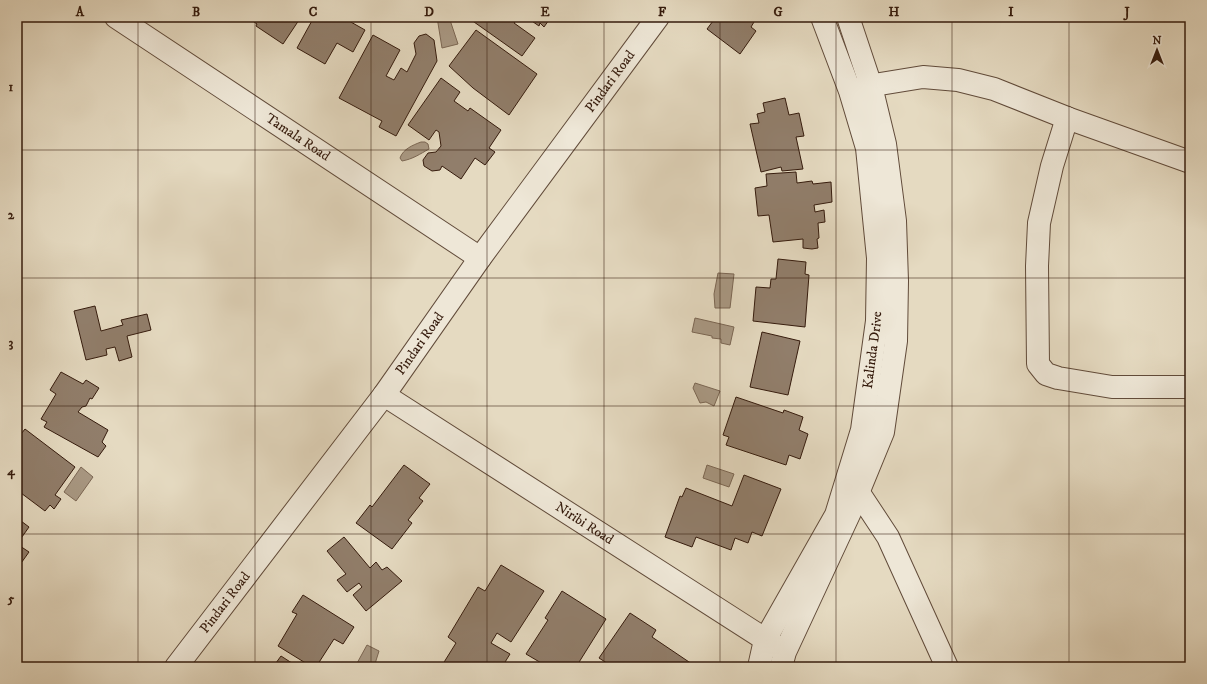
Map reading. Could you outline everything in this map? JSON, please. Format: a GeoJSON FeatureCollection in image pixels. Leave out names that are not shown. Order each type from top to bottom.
{"type":"FeatureCollection","features":[{"type":"Feature","properties":{"kind":"street","name":"Tamala Road"},"geometry":{"type":"LineString","coordinates":[[116,17],[480,258]]}},
{"type":"Feature","properties":{"kind":"street","name":"Pindari Road"},"geometry":{"type":"LineString","coordinates":[[176,667],[384,395],[480,258],[658,17]]}},
{"type":"Feature","properties":{"kind":"street","name":"Kalinda Drive"},"geometry":{"type":"LineString","coordinates":[[760,667],[765,640],[836,515],[862,430],[877,321],[878,258],[867,148],[850,91],[822,17]]}},
{"type":"Feature","properties":{"kind":"street","name":"Kalinda Drive"},"geometry":{"type":"LineString","coordinates":[[783,659],[859,493],[883,432],[896,341],[897,281],[895,221],[885,144],[871,86],[848,17]]}},
{"type":"Feature","properties":{"kind":"street"},"geometry":{"type":"LineString","coordinates":[[850,91],[923,76],[958,80],[994,89],[1067,118],[1190,162]]}},
{"type":"Feature","properties":{"kind":"street"},"geometry":{"type":"LineString","coordinates":[[1067,118],[1052,166],[1039,223],[1037,266],[1038,364],[1046,374],[1058,378],[1112,386],[1190,387]]}},
{"type":"Feature","properties":{"kind":"street","name":"Niribi Road"},"geometry":{"type":"LineString","coordinates":[[384,395],[765,640],[783,659]]}},
{"type":"Feature","properties":{"kind":"street"},"geometry":{"type":"LineString","coordinates":[[859,493],[888,537],[947,667]]}},
{"type":"Feature","properties":{"kind":"shaded area"},"geometry":{"type":"Polygon","coordinates":[[[437,17],[449,17],[458,44],[442,48],[437,17]]]}},
{"type":"Feature","properties":{"kind":"shaded area"},"geometry":{"type":"Polygon","coordinates":[[[421,142],[428,144],[429,149],[413,158],[402,161],[400,158],[403,152],[421,142]]]}},
{"type":"Feature","properties":{"kind":"shaded area"},"geometry":{"type":"Polygon","coordinates":[[[718,273],[734,274],[730,308],[715,308],[714,294],[718,273]]]}},
{"type":"Feature","properties":{"kind":"shaded area"},"geometry":{"type":"Polygon","coordinates":[[[695,318],[734,327],[730,345],[721,343],[721,339],[692,332],[695,318]]]}},
{"type":"Feature","properties":{"kind":"shaded area"},"geometry":{"type":"Polygon","coordinates":[[[695,383],[720,391],[714,406],[706,402],[700,403],[693,388],[695,383]]]}},
{"type":"Feature","properties":{"kind":"shaded area"},"geometry":{"type":"Polygon","coordinates":[[[707,465],[734,474],[729,487],[703,478],[707,465]]]}},
{"type":"Feature","properties":{"kind":"shaded area"},"geometry":{"type":"Polygon","coordinates":[[[81,467],[93,477],[76,501],[64,492],[81,467]]]}},
{"type":"Feature","properties":{"kind":"shaded area"},"geometry":{"type":"Polygon","coordinates":[[[367,645],[379,651],[374,667],[350,667],[352,664],[356,665],[367,645]]]}},
{"type":"Feature","properties":{"kind":"building"},"geometry":{"type":"Polygon","coordinates":[[[247,17],[301,17],[283,44],[256,26],[257,24],[247,17]]]}},
{"type":"Feature","properties":{"kind":"building"},"geometry":{"type":"Polygon","coordinates":[[[314,17],[342,17],[365,30],[353,52],[337,43],[325,64],[297,48],[314,17]]]}},
{"type":"Feature","properties":{"kind":"building"},"geometry":{"type":"Polygon","coordinates":[[[467,17],[519,17],[514,23],[535,38],[522,56],[467,17]]]}},
{"type":"Feature","properties":{"kind":"building"},"geometry":{"type":"Polygon","coordinates":[[[526,17],[551,17],[544,27],[540,23],[539,26],[526,17]]]}},
{"type":"Feature","properties":{"kind":"building"},"geometry":{"type":"Polygon","coordinates":[[[716,17],[757,17],[751,27],[756,31],[740,54],[707,29],[716,17]]]}},
{"type":"Feature","properties":{"kind":"building"},"geometry":{"type":"Polygon","coordinates":[[[476,30],[537,74],[509,115],[473,88],[449,66],[476,30]]]}},
{"type":"Feature","properties":{"kind":"building"},"geometry":{"type":"Polygon","coordinates":[[[426,34],[434,40],[437,61],[396,136],[379,127],[382,121],[339,98],[373,35],[400,50],[386,76],[394,80],[401,68],[407,72],[416,54],[414,43],[419,36],[426,34]]]}},
{"type":"Feature","properties":{"kind":"building"},"geometry":{"type":"Polygon","coordinates":[[[441,78],[460,92],[454,101],[468,111],[470,108],[501,130],[489,148],[495,152],[485,165],[475,158],[461,179],[442,166],[440,170],[432,171],[424,166],[423,160],[428,153],[436,152],[441,146],[439,132],[436,130],[429,140],[408,125],[441,78]]]}},
{"type":"Feature","properties":{"kind":"building"},"geometry":{"type":"Polygon","coordinates":[[[785,98],[789,115],[799,113],[804,136],[796,137],[803,169],[782,171],[781,167],[761,172],[750,124],[759,123],[757,114],[765,112],[763,103],[785,98]]]}},
{"type":"Feature","properties":{"kind":"building"},"geometry":{"type":"Polygon","coordinates":[[[796,172],[797,183],[812,181],[813,184],[831,182],[832,202],[814,205],[815,212],[824,210],[825,222],[818,223],[818,248],[803,248],[803,239],[773,242],[769,215],[758,216],[755,188],[767,186],[766,174],[796,172]]]}},
{"type":"Feature","properties":{"kind":"building"},"geometry":{"type":"Polygon","coordinates":[[[778,259],[806,262],[805,274],[809,275],[805,327],[753,321],[756,287],[770,288],[771,279],[776,279],[778,259]]]}},
{"type":"Feature","properties":{"kind":"building"},"geometry":{"type":"Polygon","coordinates":[[[95,306],[101,331],[123,325],[121,320],[147,314],[151,330],[127,336],[132,357],[119,361],[115,347],[106,349],[107,355],[86,360],[74,311],[95,306]]]}},
{"type":"Feature","properties":{"kind":"building"},"geometry":{"type":"Polygon","coordinates":[[[762,332],[800,341],[788,395],[750,387],[762,332]]]}},
{"type":"Feature","properties":{"kind":"building"},"geometry":{"type":"Polygon","coordinates":[[[61,372],[83,384],[86,380],[99,388],[92,399],[90,398],[86,406],[82,407],[78,412],[108,430],[102,442],[106,446],[98,457],[44,427],[47,422],[41,419],[56,394],[50,390],[61,372]]]}},
{"type":"Feature","properties":{"kind":"building"},"geometry":{"type":"Polygon","coordinates":[[[736,397],[783,413],[784,410],[803,417],[799,430],[808,434],[800,459],[789,455],[786,465],[726,445],[729,437],[723,435],[736,397]]]}},
{"type":"Feature","properties":{"kind":"building"},"geometry":{"type":"Polygon","coordinates":[[[25,429],[75,467],[55,495],[61,499],[54,509],[50,505],[45,511],[17,490],[17,439],[25,429]]]}},
{"type":"Feature","properties":{"kind":"building"},"geometry":{"type":"Polygon","coordinates":[[[404,465],[430,484],[419,498],[423,501],[408,520],[412,523],[392,549],[356,523],[370,505],[372,507],[404,465]]]}},
{"type":"Feature","properties":{"kind":"building"},"geometry":{"type":"Polygon","coordinates":[[[744,475],[781,489],[762,536],[752,532],[748,543],[735,538],[731,550],[696,537],[692,547],[665,537],[680,496],[682,497],[686,488],[732,506],[744,475]]]}},
{"type":"Feature","properties":{"kind":"building"},"geometry":{"type":"Polygon","coordinates":[[[17,518],[29,527],[17,544],[17,518]]]}},
{"type":"Feature","properties":{"kind":"building"},"geometry":{"type":"Polygon","coordinates":[[[344,537],[370,568],[376,562],[382,570],[387,567],[402,581],[366,611],[353,595],[362,587],[359,583],[347,592],[337,580],[346,574],[327,551],[344,537]]]}},
{"type":"Feature","properties":{"kind":"building"},"geometry":{"type":"Polygon","coordinates":[[[17,544],[29,552],[19,566],[17,565],[17,544]]]}},
{"type":"Feature","properties":{"kind":"building"},"geometry":{"type":"Polygon","coordinates":[[[501,565],[544,591],[511,642],[497,633],[491,643],[510,654],[502,667],[441,667],[456,643],[448,637],[478,587],[485,591],[501,565]]]}},
{"type":"Feature","properties":{"kind":"building"},"geometry":{"type":"Polygon","coordinates":[[[562,591],[606,619],[576,667],[548,667],[526,654],[548,620],[545,618],[562,591]]]}},
{"type":"Feature","properties":{"kind":"building"},"geometry":{"type":"Polygon","coordinates":[[[303,595],[354,627],[343,644],[334,639],[316,667],[312,667],[278,646],[297,614],[292,612],[303,595]]]}},
{"type":"Feature","properties":{"kind":"building"},"geometry":{"type":"Polygon","coordinates":[[[630,613],[656,630],[652,637],[692,664],[690,667],[642,667],[635,663],[633,667],[613,667],[599,658],[630,613]]]}},
{"type":"Feature","properties":{"kind":"building"},"geometry":{"type":"Polygon","coordinates":[[[281,656],[298,667],[273,667],[281,656]]]}}]}
